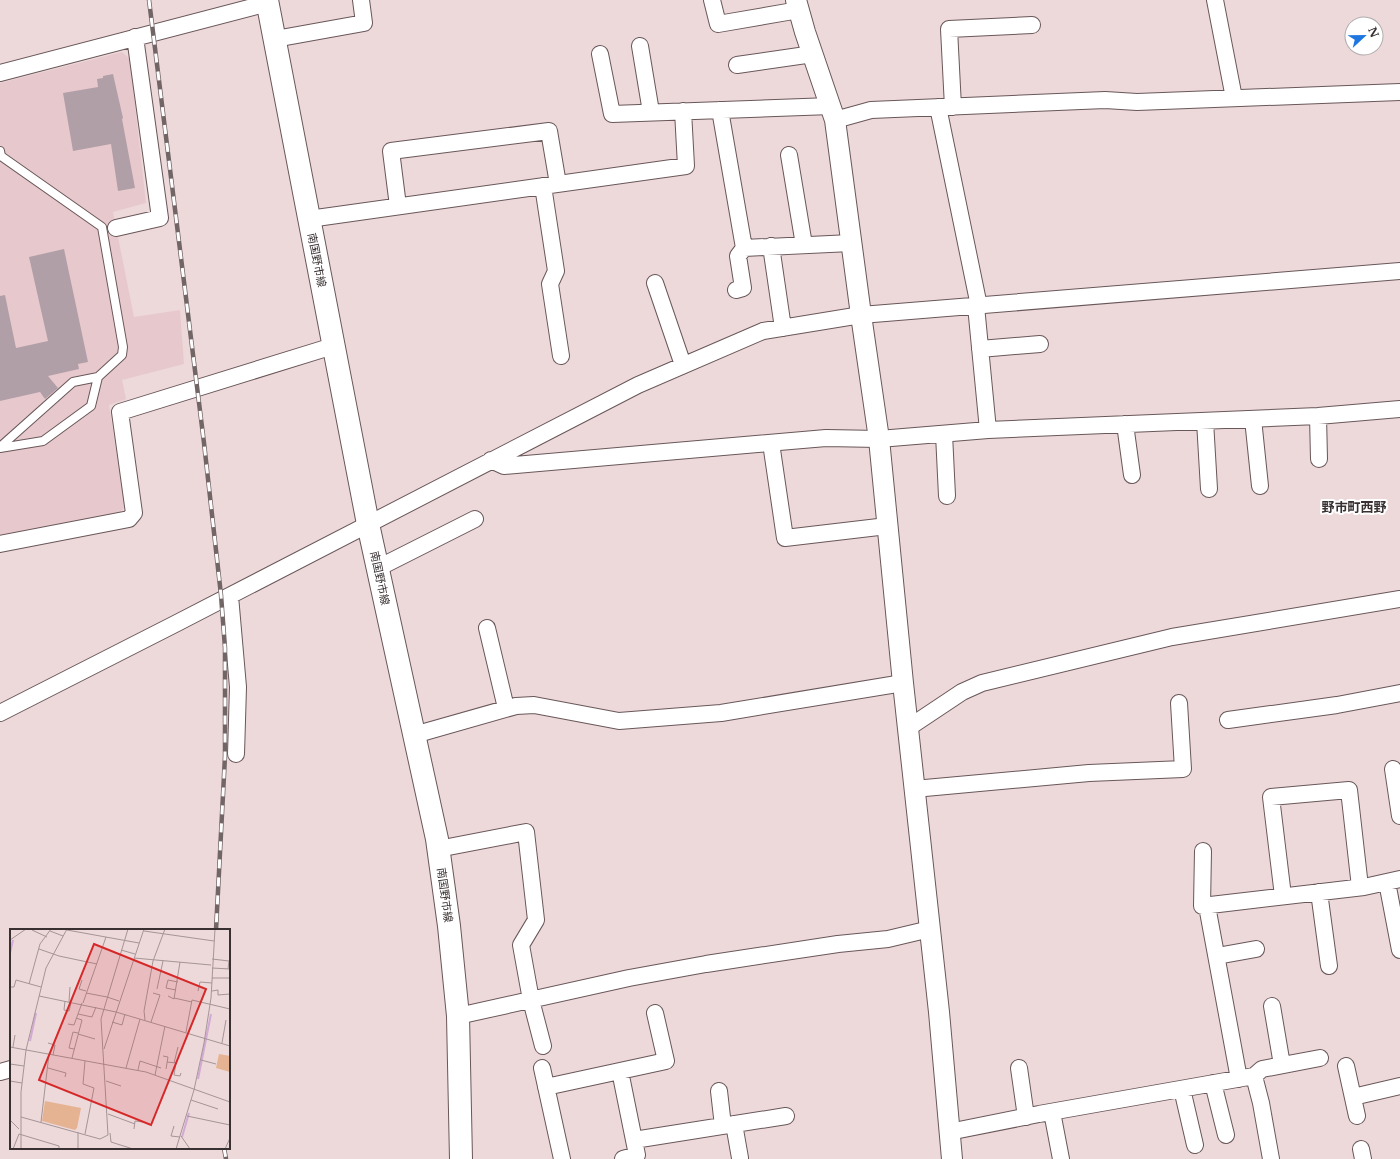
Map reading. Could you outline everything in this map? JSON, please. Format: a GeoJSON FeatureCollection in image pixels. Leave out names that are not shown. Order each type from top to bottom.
{"type":"FeatureCollection","features":[{"type":"Feature","properties":{"kind":"main road","name":"南国野市線"},"geometry":{"type":"LineString","coordinates":[[268,2],[368,524],[438,848],[449,926],[458,1016],[461,1159]]}},
{"type":"Feature","properties":{"kind":"street"},"geometry":{"type":"LineString","coordinates":[[275,39],[364,23],[361,0]]}},
{"type":"Feature","properties":{"kind":"street"},"geometry":{"type":"LineString","coordinates":[[712,0],[718,24],[798,5],[805,32],[833,113],[879,439],[903,684],[939,1012],[952,1159]]}},
{"type":"Feature","properties":{"kind":"street"},"geometry":{"type":"LineString","coordinates":[[1215,0],[1234,98]]}},
{"type":"Feature","properties":{"kind":"street"},"geometry":{"type":"LineString","coordinates":[[0,73],[268,2]]}},
{"type":"Feature","properties":{"kind":"street"},"geometry":{"type":"LineString","coordinates":[[988,430],[977,306],[946,107],[949,28],[1032,25]]}},
{"type":"Feature","properties":{"kind":"street"},"geometry":{"type":"LineString","coordinates":[[110,229],[160,218],[135,37]]}},
{"type":"Feature","properties":{"kind":"street"},"geometry":{"type":"LineString","coordinates":[[640,46],[651,112]]}},
{"type":"Feature","properties":{"kind":"street"},"geometry":{"type":"LineString","coordinates":[[600,54],[612,114],[720,110],[833,113],[1105,100],[1137,102],[1400,92]]}},
{"type":"Feature","properties":{"kind":"street"},"geometry":{"type":"LineString","coordinates":[[737,65],[813,54]]}},
{"type":"Feature","properties":{"kind":"street"},"geometry":{"type":"LineString","coordinates":[[720,110],[744,248],[738,256],[743,288],[736,290]]}},
{"type":"Feature","properties":{"kind":"street"},"geometry":{"type":"LineString","coordinates":[[309,219],[686,166],[683,112]]}},
{"type":"Feature","properties":{"kind":"street"},"geometry":{"type":"LineString","coordinates":[[398,206],[391,151],[549,131],[550,185],[556,271],[550,284],[560,356]]}},
{"type":"Feature","properties":{"kind":"street"},"geometry":{"type":"LineString","coordinates":[[789,155],[804,245]]}},
{"type":"Feature","properties":{"kind":"street"},"geometry":{"type":"LineString","coordinates":[[744,248],[851,243]]}},
{"type":"Feature","properties":{"kind":"street"},"geometry":{"type":"LineString","coordinates":[[771,246],[783,328]]}},
{"type":"Feature","properties":{"kind":"street"},"geometry":{"type":"LineString","coordinates":[[0,713],[638,385],[763,331],[861,315],[1400,271]]}},
{"type":"Feature","properties":{"kind":"street"},"geometry":{"type":"LineString","coordinates":[[655,283],[683,365]]}},
{"type":"Feature","properties":{"kind":"street"},"geometry":{"type":"LineString","coordinates":[[980,349],[1040,344]]}},
{"type":"Feature","properties":{"kind":"street"},"geometry":{"type":"LineString","coordinates":[[0,544],[129,519],[134,513],[120,412],[333,346]]}},
{"type":"Feature","properties":{"kind":"street"},"geometry":{"type":"LineString","coordinates":[[491,460],[504,466],[826,438],[879,439],[988,430],[1318,416],[1400,409]]}},
{"type":"Feature","properties":{"kind":"street"},"geometry":{"type":"LineString","coordinates":[[1318,416],[1319,459]]}},
{"type":"Feature","properties":{"kind":"street"},"geometry":{"type":"LineString","coordinates":[[1253,419],[1260,486]]}},
{"type":"Feature","properties":{"kind":"street"},"geometry":{"type":"LineString","coordinates":[[1205,421],[1210,489]]}},
{"type":"Feature","properties":{"kind":"street"},"geometry":{"type":"LineString","coordinates":[[1125,424],[1132,475]]}},
{"type":"Feature","properties":{"kind":"street"},"geometry":{"type":"LineString","coordinates":[[944,434],[947,496]]}},
{"type":"Feature","properties":{"kind":"street"},"geometry":{"type":"LineString","coordinates":[[771,443],[785,538],[887,526]]}},
{"type":"Feature","properties":{"kind":"street"},"geometry":{"type":"LineString","coordinates":[[378,568],[476,519]]}},
{"type":"Feature","properties":{"kind":"street"},"geometry":{"type":"LineString","coordinates":[[230,596],[238,687],[236,754]]}},
{"type":"Feature","properties":{"kind":"street"},"geometry":{"type":"LineString","coordinates":[[908,728],[962,692],[982,684],[1172,638],[1400,599]]}},
{"type":"Feature","properties":{"kind":"street"},"geometry":{"type":"LineString","coordinates":[[487,628],[506,708]]}},
{"type":"Feature","properties":{"kind":"street"},"geometry":{"type":"LineString","coordinates":[[414,735],[516,706],[534,705],[619,722],[721,713],[903,684]]}},
{"type":"Feature","properties":{"kind":"street"},"geometry":{"type":"LineString","coordinates":[[1228,720],[1337,705],[1400,693]]}},
{"type":"Feature","properties":{"kind":"street"},"geometry":{"type":"LineString","coordinates":[[914,788],[1089,773],[1183,769],[1179,703]]}},
{"type":"Feature","properties":{"kind":"street"},"geometry":{"type":"LineString","coordinates":[[1396,779],[1400,816]]}},
{"type":"Feature","properties":{"kind":"street"},"geometry":{"type":"LineString","coordinates":[[1283,896],[1271,797],[1349,790],[1360,887]]}},
{"type":"Feature","properties":{"kind":"street"},"geometry":{"type":"LineString","coordinates":[[438,848],[526,832],[536,920],[521,945],[531,1000],[543,1046]]}},
{"type":"Feature","properties":{"kind":"street"},"geometry":{"type":"LineString","coordinates":[[1203,851],[1202,906],[1360,887],[1393,881],[1400,950]]}},
{"type":"Feature","properties":{"kind":"street"},"geometry":{"type":"LineString","coordinates":[[1319,892],[1329,966]]}},
{"type":"Feature","properties":{"kind":"street"},"geometry":{"type":"LineString","coordinates":[[1207,906],[1217,956],[1247,1077],[1261,1103],[1271,1159]]}},
{"type":"Feature","properties":{"kind":"street"},"geometry":{"type":"LineString","coordinates":[[458,1016],[629,978],[706,964],[838,944],[888,939],[930,929]]}},
{"type":"Feature","properties":{"kind":"street"},"geometry":{"type":"LineString","coordinates":[[1217,956],[1256,949]]}},
{"type":"Feature","properties":{"kind":"street"},"geometry":{"type":"LineString","coordinates":[[1272,1006],[1282,1065]]}},
{"type":"Feature","properties":{"kind":"street"},"geometry":{"type":"LineString","coordinates":[[546,1087],[666,1060],[655,1013]]}},
{"type":"Feature","properties":{"kind":"street"},"geometry":{"type":"LineString","coordinates":[[949,1132],[1247,1077],[1262,1069],[1320,1058]]}},
{"type":"Feature","properties":{"kind":"street"},"geometry":{"type":"LineString","coordinates":[[1346,1066],[1357,1116]]}},
{"type":"Feature","properties":{"kind":"street"},"geometry":{"type":"LineString","coordinates":[[542,1068],[562,1159]]}},
{"type":"Feature","properties":{"kind":"street"},"geometry":{"type":"LineString","coordinates":[[1019,1068],[1026,1117]]}},
{"type":"Feature","properties":{"kind":"street"},"geometry":{"type":"LineString","coordinates":[[0,1072],[10,1069]]}},
{"type":"Feature","properties":{"kind":"street"},"geometry":{"type":"LineString","coordinates":[[620,1071],[637,1155],[622,1159]]}},
{"type":"Feature","properties":{"kind":"street"},"geometry":{"type":"LineString","coordinates":[[1213,1083],[1226,1135]]}},
{"type":"Feature","properties":{"kind":"street"},"geometry":{"type":"LineString","coordinates":[[1353,1097],[1400,1086]]}},
{"type":"Feature","properties":{"kind":"street"},"geometry":{"type":"LineString","coordinates":[[1182,1089],[1195,1145]]}},
{"type":"Feature","properties":{"kind":"street"},"geometry":{"type":"LineString","coordinates":[[719,1091],[728,1125],[740,1158]]}},
{"type":"Feature","properties":{"kind":"street"},"geometry":{"type":"LineString","coordinates":[[1052,1112],[1061,1159]]}},
{"type":"Feature","properties":{"kind":"street"},"geometry":{"type":"LineString","coordinates":[[634,1140],[786,1116]]}},
{"type":"Feature","properties":{"kind":"lane"},"geometry":{"type":"LineString","coordinates":[[0,151],[1,156],[102,227],[110,229],[123,347],[122,355],[98,377],[73,382],[0,447]]}},
{"type":"Feature","properties":{"kind":"lane"},"geometry":{"type":"LineString","coordinates":[[0,447],[43,441],[91,406],[98,377]]}},
{"type":"Feature","properties":{"kind":"shaded area"},"geometry":{"type":"Polygon","coordinates":[[[122,52],[130,59],[146,203],[113,212],[134,317],[180,310],[184,364],[122,380],[126,399],[109,405],[125,507],[119,513],[0,537],[0,83],[122,52]]]}},
{"type":"Feature","properties":{"kind":"building"},"geometry":{"type":"Polygon","coordinates":[[[113,74],[123,118],[135,188],[118,191],[111,144],[73,151],[63,93],[98,87],[97,79],[113,74]]]}},
{"type":"Feature","properties":{"kind":"building"},"geometry":{"type":"Polygon","coordinates":[[[64,249],[88,362],[78,364],[79,369],[48,376],[58,388],[45,399],[40,392],[0,401],[0,296],[5,295],[16,348],[48,341],[29,257],[64,249]]]}},
{"type":"Feature","properties":{"kind":"railway"},"geometry":{"type":"LineString","coordinates":[[149,0],[204,443],[221,595],[225,648],[225,756],[216,929]]}},
{"type":"Feature","properties":{"kind":"railway"},"geometry":{"type":"LineString","coordinates":[[224,1149],[226,1159]]}},
{"type":"Feature","properties":{"kind":"district","name":"野市町西野"},"geometry":{"type":"Point","coordinates":[1354,507]}}]}
